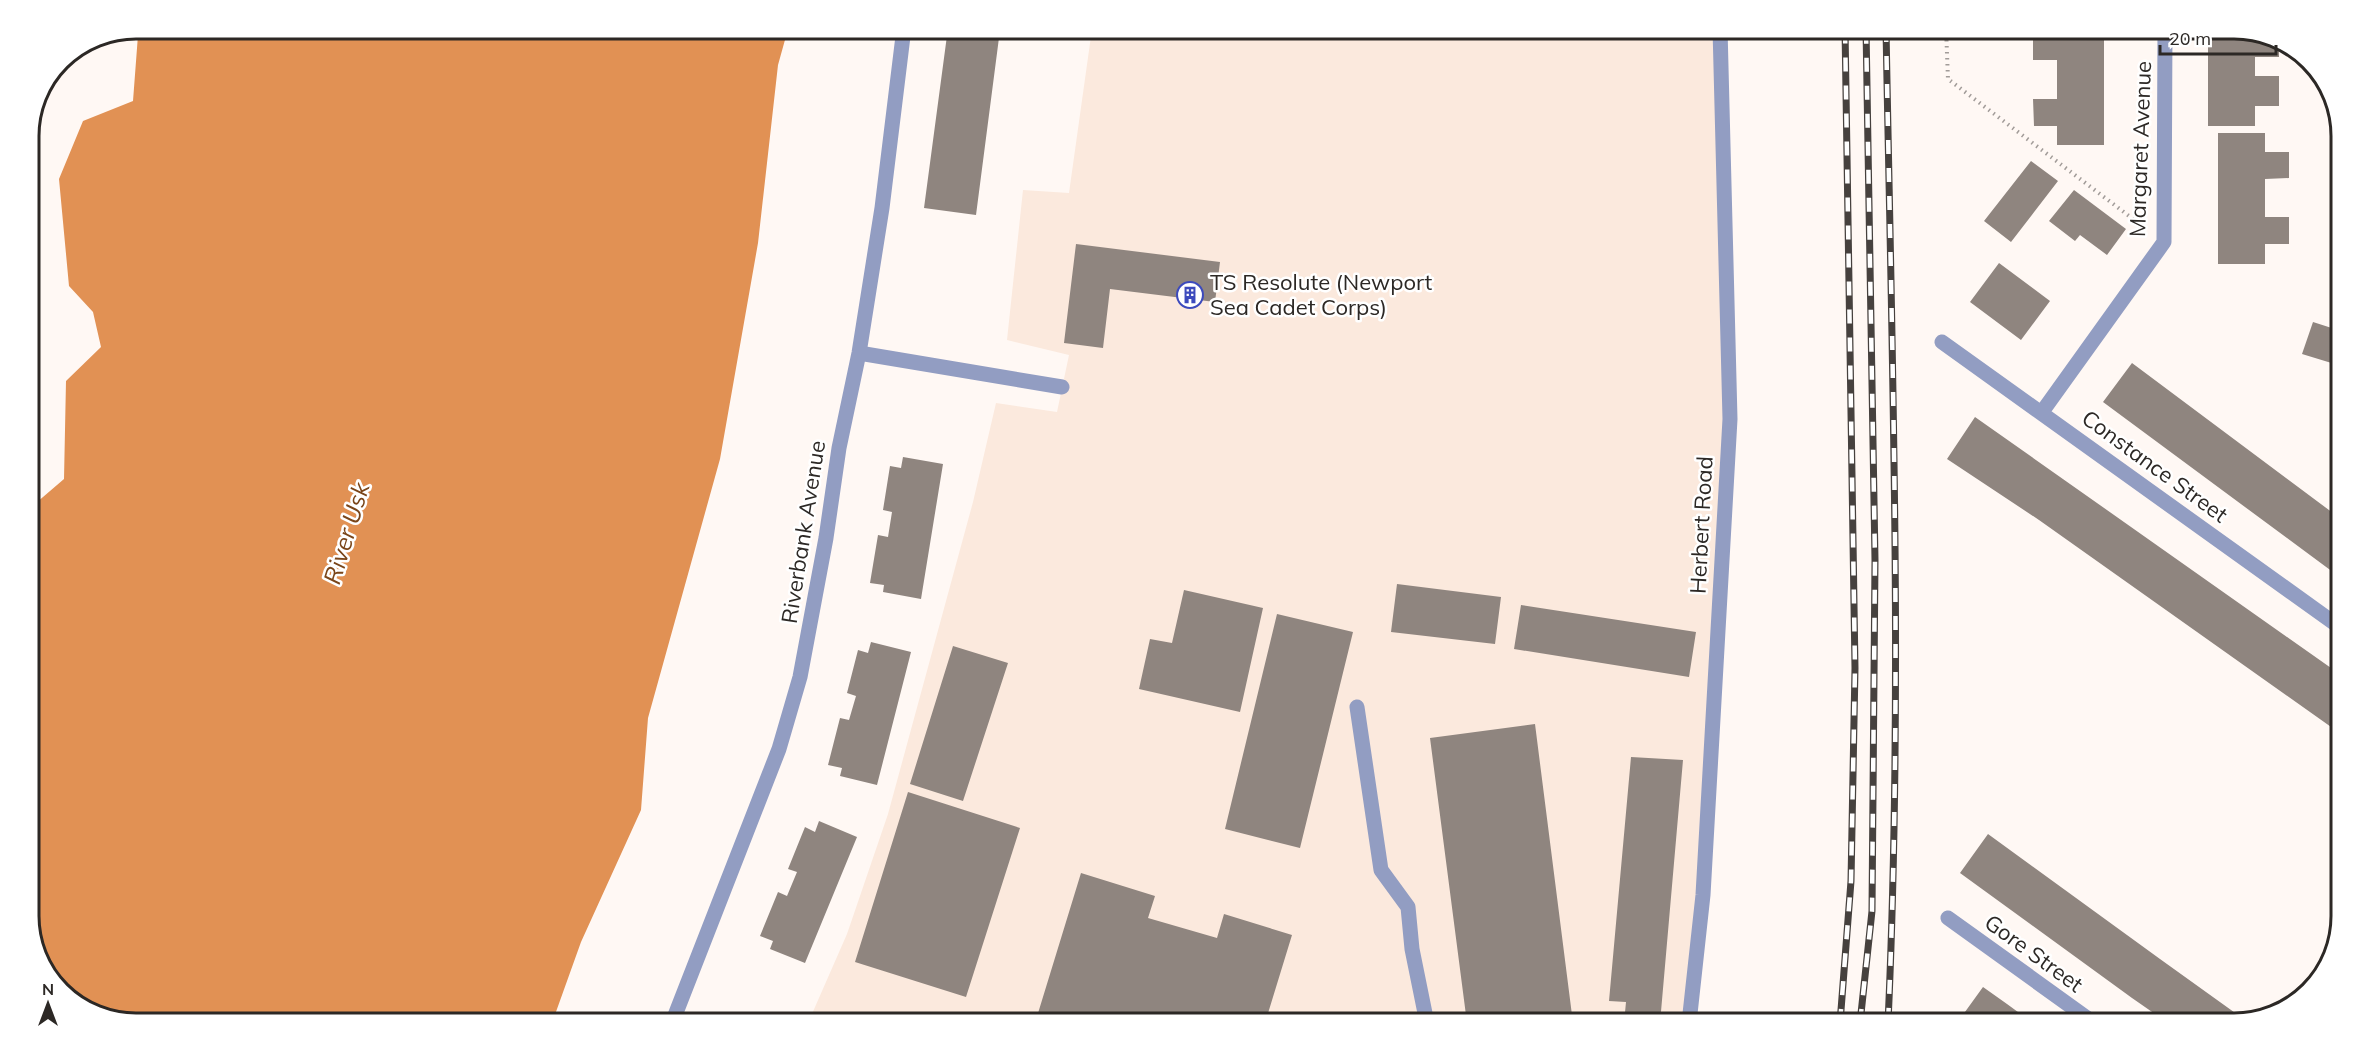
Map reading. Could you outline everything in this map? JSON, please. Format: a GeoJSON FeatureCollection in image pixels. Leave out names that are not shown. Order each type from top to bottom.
{"type":"FeatureCollection","features":[{"type":"Feature","properties":{"kind":"street","name":"Riverbank Avenue"},"geometry":{"type":"LineString","coordinates":[[676,1013],[779,748],[797,687],[814,607],[839,448],[859,352],[882,208],[903,39]]}},
{"type":"Feature","properties":{"kind":"street","name":"Herbert Road"},"geometry":{"type":"LineString","coordinates":[[1690,1013],[1703,894],[1730,419],[1720,39]]}},
{"type":"Feature","properties":{"kind":"street","name":"Margaret Avenue"},"geometry":{"type":"LineString","coordinates":[[2042,412],[2164,242],[2165,39]]}},
{"type":"Feature","properties":{"kind":"street","name":"Constance Street"},"geometry":{"type":"LineString","coordinates":[[1942,342],[2331,621]]}},
{"type":"Feature","properties":{"kind":"street"},"geometry":{"type":"LineString","coordinates":[[859,352],[1062,387]]}},
{"type":"Feature","properties":{"kind":"street"},"geometry":{"type":"LineString","coordinates":[[1357,707],[1381,870],[1408,907],[1412,949],[1426,1013]]}},
{"type":"Feature","properties":{"kind":"street","name":"Gore Street"},"geometry":{"type":"LineString","coordinates":[[1948,918],[2080,1013]]}},
{"type":"Feature","properties":{"kind":"path"},"geometry":{"type":"LineString","coordinates":[[1946,39],[1948,79],[2164,242]]}},
{"type":"Feature","properties":{"kind":"shaded area"},"geometry":{"type":"Polygon","coordinates":[[[1091,39],[1720,39],[1730,419],[1703,895],[1685,1013],[812,1013],[847,934],[888,814],[973,502],[996,403],[1057,412],[1069,355],[1007,340],[1023,190],[1069,193],[1091,39]]]}},
{"type":"Feature","properties":{"kind":"water","name":"River Usk"},"geometry":{"type":"Polygon","coordinates":[[[138,39],[785,39],[778,65],[758,243],[720,459],[648,718],[641,810],[581,942],[556,1013],[136,1013],[117,1011],[99,1006],[78,994],[78,974],[58,974],[46,953],[39,922],[39,500],[64,479],[66,381],[101,347],[93,312],[69,286],[59,179],[83,121],[133,101],[138,39]]]}},
{"type":"Feature","properties":{"kind":"building"},"geometry":{"type":"Polygon","coordinates":[[[947,39],[999,39],[976,215],[924,208],[947,39]]]}},
{"type":"Feature","properties":{"kind":"building"},"geometry":{"type":"Polygon","coordinates":[[[2033,39],[2104,39],[2104,145],[2057,145],[2057,126],[2034,126],[2033,99],[2057,99],[2057,60],[2033,60],[2033,39]]]}},
{"type":"Feature","properties":{"kind":"building"},"geometry":{"type":"Polygon","coordinates":[[[2208,39],[2253,41],[2279,50],[2279,57],[2255,57],[2255,76],[2279,76],[2279,106],[2255,106],[2255,126],[2208,126],[2208,39]]]}},
{"type":"Feature","properties":{"kind":"building"},"geometry":{"type":"Polygon","coordinates":[[[2218,133],[2265,133],[2265,152],[2289,152],[2289,178],[2265,179],[2265,217],[2289,217],[2289,244],[2265,244],[2265,264],[2218,264],[2218,133]]]}},
{"type":"Feature","properties":{"kind":"building"},"geometry":{"type":"Polygon","coordinates":[[[2031,161],[2058,181],[2011,242],[1984,221],[2031,161]]]}},
{"type":"Feature","properties":{"kind":"building"},"geometry":{"type":"Polygon","coordinates":[[[2074,190],[2126,229],[2107,255],[2080,235],[2075,241],[2049,221],[2074,190]]]}},
{"type":"Feature","properties":{"kind":"building","name":"TS Resolute (Newport Sea Cadet Corps)"},"geometry":{"type":"Polygon","coordinates":[[[1076,244],[1220,262],[1215,302],[1110,289],[1103,348],[1064,343],[1076,244]]]}},
{"type":"Feature","properties":{"kind":"building"},"geometry":{"type":"Polygon","coordinates":[[[1999,263],[2050,301],[2021,340],[1970,302],[1999,263]]]}},
{"type":"Feature","properties":{"kind":"building"},"geometry":{"type":"Polygon","coordinates":[[[2313,322],[2331,328],[2331,363],[2302,354],[2313,322]]]}},
{"type":"Feature","properties":{"kind":"building"},"geometry":{"type":"Polygon","coordinates":[[[2132,363],[2331,512],[2331,571],[2103,402],[2132,363]]]}},
{"type":"Feature","properties":{"kind":"building"},"geometry":{"type":"Polygon","coordinates":[[[1975,417],[2331,668],[2331,727],[2039,520],[1947,459],[1975,417]]]}},
{"type":"Feature","properties":{"kind":"building"},"geometry":{"type":"Polygon","coordinates":[[[903,457],[943,464],[921,599],[883,592],[884,585],[870,583],[878,535],[888,537],[892,512],[883,510],[890,466],[901,468],[903,457]]]}},
{"type":"Feature","properties":{"kind":"building"},"geometry":{"type":"Polygon","coordinates":[[[1397,584],[1501,597],[1495,644],[1391,632],[1397,584]]]}},
{"type":"Feature","properties":{"kind":"building"},"geometry":{"type":"Polygon","coordinates":[[[1184,590],[1263,608],[1240,712],[1139,689],[1150,639],[1172,643],[1184,590]]]}},
{"type":"Feature","properties":{"kind":"building"},"geometry":{"type":"Polygon","coordinates":[[[1521,605],[1696,632],[1689,677],[1514,649],[1521,605]]]}},
{"type":"Feature","properties":{"kind":"building"},"geometry":{"type":"Polygon","coordinates":[[[1277,614],[1353,632],[1300,848],[1225,829],[1277,614]]]}},
{"type":"Feature","properties":{"kind":"building"},"geometry":{"type":"Polygon","coordinates":[[[871,642],[911,652],[877,785],[840,776],[842,768],[828,765],[840,718],[849,720],[856,696],[847,693],[858,650],[868,653],[871,642]]]}},
{"type":"Feature","properties":{"kind":"building"},"geometry":{"type":"Polygon","coordinates":[[[953,646],[1008,663],[963,801],[910,784],[953,646]]]}},
{"type":"Feature","properties":{"kind":"building"},"geometry":{"type":"Polygon","coordinates":[[[1535,724],[1572,1013],[1466,1013],[1430,738],[1535,724]]]}},
{"type":"Feature","properties":{"kind":"building"},"geometry":{"type":"Polygon","coordinates":[[[1631,757],[1683,760],[1661,1013],[1625,1013],[1626,1002],[1609,1001],[1631,757]]]}},
{"type":"Feature","properties":{"kind":"building"},"geometry":{"type":"Polygon","coordinates":[[[908,792],[1020,828],[966,997],[855,962],[908,792]]]}},
{"type":"Feature","properties":{"kind":"building"},"geometry":{"type":"Polygon","coordinates":[[[819,821],[857,837],[805,963],[770,949],[773,941],[760,936],[778,892],[787,896],[797,872],[788,869],[805,827],[815,832],[819,821]]]}},
{"type":"Feature","properties":{"kind":"building"},"geometry":{"type":"Polygon","coordinates":[[[1988,834],[2235,1013],[2154,1013],[1960,873],[1988,834]]]}},
{"type":"Feature","properties":{"kind":"building"},"geometry":{"type":"Polygon","coordinates":[[[1081,873],[1155,896],[1148,918],[1217,938],[1224,914],[1292,935],[1268,1013],[1038,1013],[1081,873]]]}},
{"type":"Feature","properties":{"kind":"building"},"geometry":{"type":"Polygon","coordinates":[[[1983,987],[2019,1013],[1964,1013],[1983,987]]]}},
{"type":"Feature","properties":{"kind":"railway"},"geometry":{"type":"LineString","coordinates":[[1841,1013],[1851,881],[1855,668],[1845,39]]}},
{"type":"Feature","properties":{"kind":"railway"},"geometry":{"type":"LineString","coordinates":[[1861,1013],[1872,911],[1875,560],[1866,39]]}},
{"type":"Feature","properties":{"kind":"railway"},"geometry":{"type":"LineString","coordinates":[[1886,39],[1896,650],[1888,1013]]}},
{"type":"Feature","properties":{"kind":"place","name":"TS Resolute (Newport Sea Cadet Corps)"},"geometry":{"type":"Point","coordinates":[1190,295]}}]}
